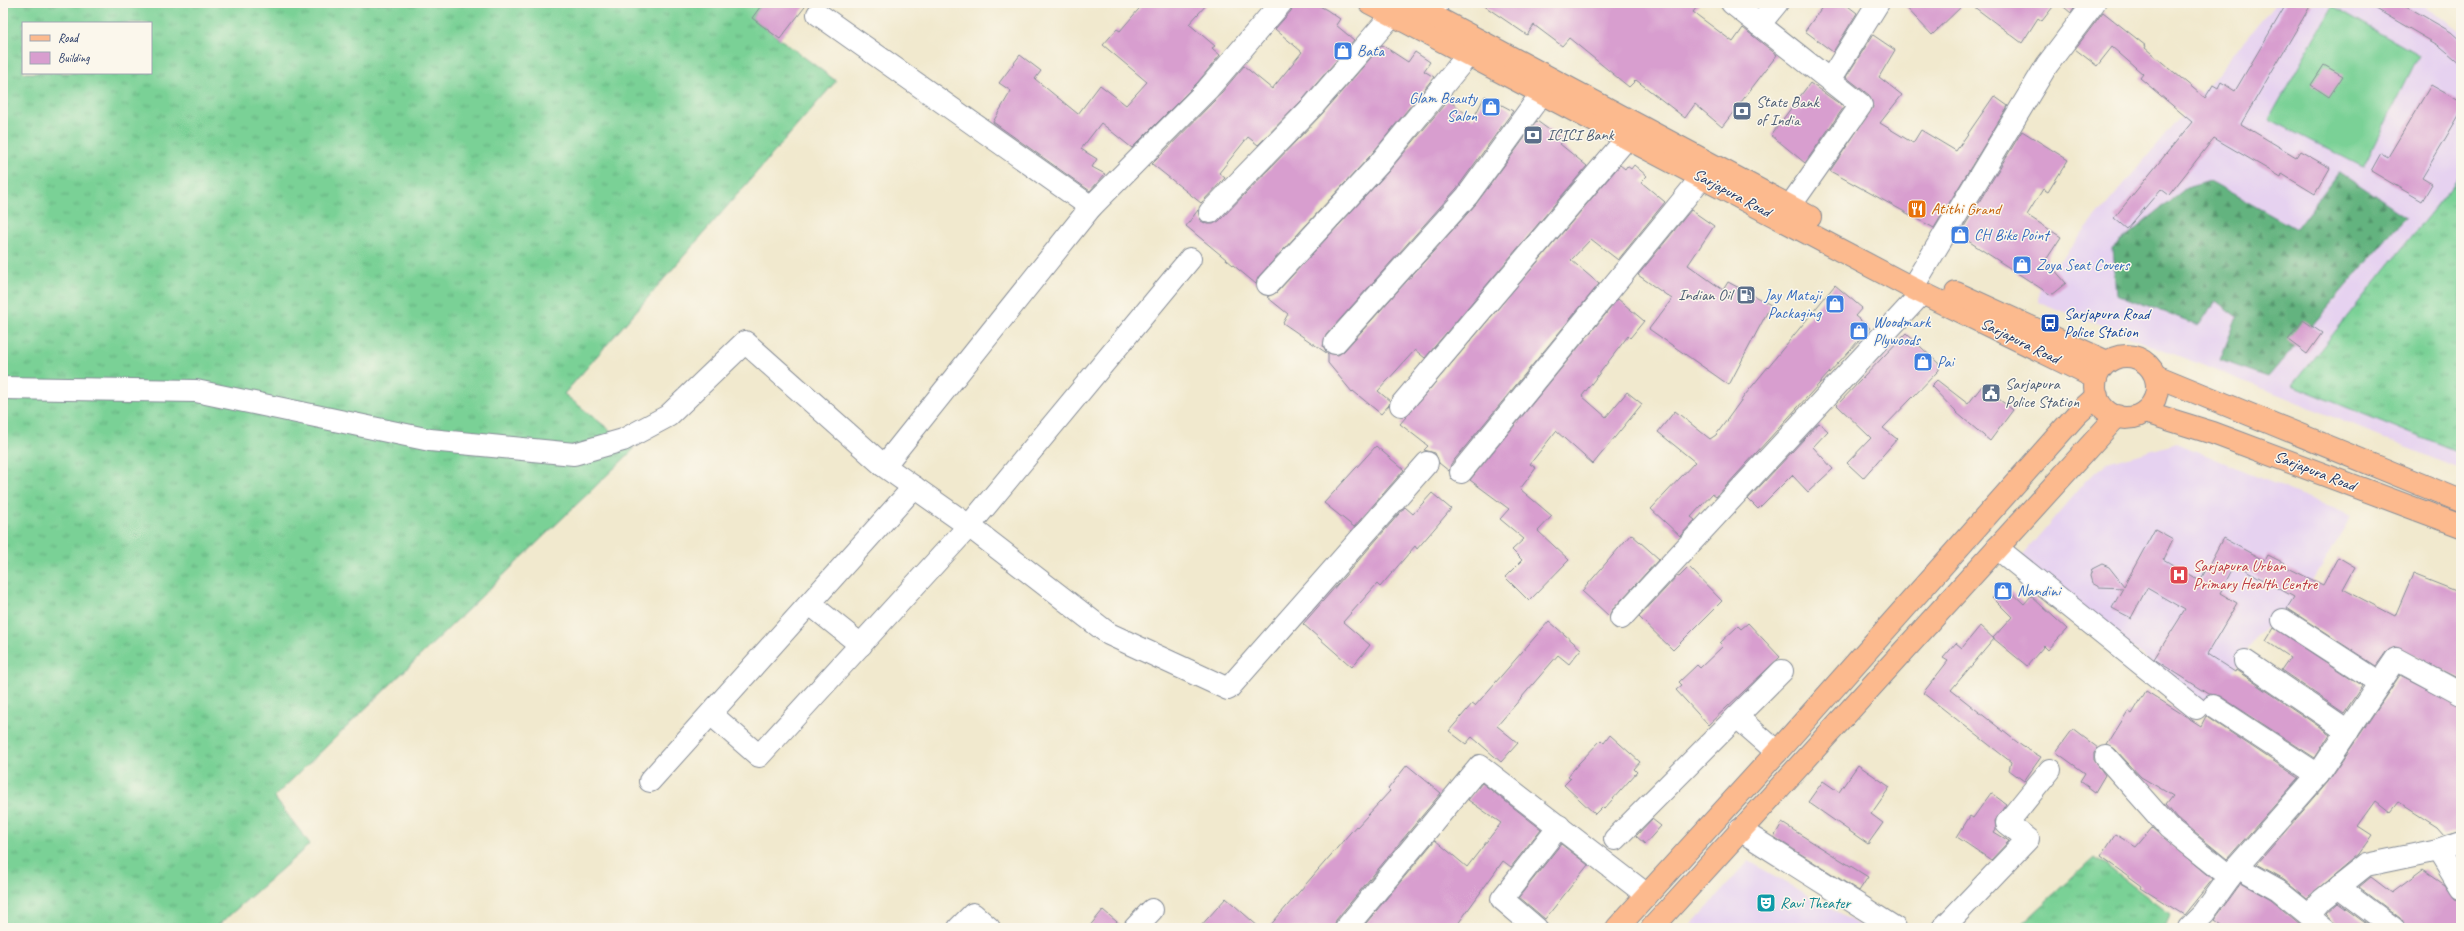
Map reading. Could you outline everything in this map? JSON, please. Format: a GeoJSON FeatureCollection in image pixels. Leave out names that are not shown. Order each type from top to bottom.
{"type":"FeatureCollection","features":[{"type":"Feature","properties":{"kind":"main road","name":"Sarjapura Road"},"geometry":{"type":"LineString","coordinates":[[1370,3],[1401,9],[1434,8],[1604,116],[1752,194],[1918,286],[2100,379]]}},
{"type":"Feature","properties":{"kind":"main road","name":"Sarjapura Road"},"geometry":{"type":"LineString","coordinates":[[1401,9],[1468,55],[1542,93],[1604,116],[1627,138],[1702,177],[1790,206],[1918,286]]}},
{"type":"Feature","properties":{"kind":"main road"},"geometry":{"type":"LineString","coordinates":[[1616,928],[1777,752],[2072,420],[2115,357],[2135,357],[2144,361],[2156,376],[2156,396],[2152,405],[2145,412],[2126,418],[2117,416],[2108,412],[2100,379]]}},
{"type":"Feature","properties":{"kind":"main road","name":"Sarjapura Road"},"geometry":{"type":"LineString","coordinates":[[2156,376],[2461,500]]}},
{"type":"Feature","properties":{"kind":"main road","name":"Sarjapura Road"},"geometry":{"type":"LineString","coordinates":[[2145,412],[2213,432],[2461,526]]}},
{"type":"Feature","properties":{"kind":"main road"},"geometry":{"type":"LineString","coordinates":[[1652,928],[2117,416]]}},
{"type":"Feature","properties":{"kind":"main road"},"geometry":{"type":"LineString","coordinates":[[2352,485],[2359,459]]}},
{"type":"Feature","properties":{"kind":"main road"},"geometry":{"type":"LineString","coordinates":[[1688,849],[1707,866]]}},
{"type":"Feature","properties":{"kind":"street"},"geometry":{"type":"LineString","coordinates":[[884,466],[1091,207],[1208,90],[1281,3]]}},
{"type":"Feature","properties":{"kind":"street"},"geometry":{"type":"LineString","coordinates":[[1732,3],[1861,105],[1790,206]]}},
{"type":"Feature","properties":{"kind":"street"},"geometry":{"type":"LineString","coordinates":[[1759,25],[1777,3]]}},
{"type":"Feature","properties":{"kind":"street"},"geometry":{"type":"LineString","coordinates":[[1830,80],[1878,3]]}},
{"type":"Feature","properties":{"kind":"street"},"geometry":{"type":"LineString","coordinates":[[1621,618],[1918,286],[2047,64],[2094,3]]}},
{"type":"Feature","properties":{"kind":"street"},"geometry":{"type":"LineString","coordinates":[[1210,212],[1313,106],[1401,9]]}},
{"type":"Feature","properties":{"kind":"street"},"geometry":{"type":"LineString","coordinates":[[818,14],[1091,207]]}},
{"type":"Feature","properties":{"kind":"street"},"geometry":{"type":"LineString","coordinates":[[1268,284],[1379,164],[1468,55]]}},
{"type":"Feature","properties":{"kind":"street"},"geometry":{"type":"LineString","coordinates":[[1335,343],[1467,196],[1542,93]]}},
{"type":"Feature","properties":{"kind":"street"},"geometry":{"type":"LineString","coordinates":[[1401,405],[1627,138]]}},
{"type":"Feature","properties":{"kind":"street"},"geometry":{"type":"LineString","coordinates":[[1461,472],[1702,177]]}},
{"type":"Feature","properties":{"kind":"street"},"geometry":{"type":"LineString","coordinates":[[711,714],[759,756],[969,526],[1190,259]]}},
{"type":"Feature","properties":{"kind":"street"},"geometry":{"type":"LineString","coordinates":[[3,388],[196,391],[430,440],[574,454],[623,440],[668,416],[745,342],[884,466],[969,526],[1109,634],[1228,689],[1427,463]]}},
{"type":"Feature","properties":{"kind":"street"},"geometry":{"type":"LineString","coordinates":[[650,782],[914,487]]}},
{"type":"Feature","properties":{"kind":"street"},"geometry":{"type":"LineString","coordinates":[[1997,548],[2205,707],[2318,775]]}},
{"type":"Feature","properties":{"kind":"street"},"geometry":{"type":"LineString","coordinates":[[810,604],[860,645]]}},
{"type":"Feature","properties":{"kind":"street"},"geometry":{"type":"LineString","coordinates":[[2283,620],[2380,683]]}},
{"type":"Feature","properties":{"kind":"street"},"geometry":{"type":"LineString","coordinates":[[2189,928],[2204,913],[2233,872],[2318,775],[2396,659],[2461,694]]}},
{"type":"Feature","properties":{"kind":"street"},"geometry":{"type":"LineString","coordinates":[[2245,661],[2348,731]]}},
{"type":"Feature","properties":{"kind":"street"},"geometry":{"type":"LineString","coordinates":[[1615,838],[1782,671]]}},
{"type":"Feature","properties":{"kind":"street"},"geometry":{"type":"LineString","coordinates":[[1737,717],[1777,752]]}},
{"type":"Feature","properties":{"kind":"street"},"geometry":{"type":"LineString","coordinates":[[2106,757],[2170,828],[2233,872],[2278,890],[2317,922],[2322,900],[2366,865],[2438,850],[2461,842]]}},
{"type":"Feature","properties":{"kind":"street"},"geometry":{"type":"LineString","coordinates":[[1346,928],[1480,766],[1647,895]]}},
{"type":"Feature","properties":{"kind":"street"},"geometry":{"type":"LineString","coordinates":[[1943,928],[2028,838],[2007,823],[2050,770]]}},
{"type":"Feature","properties":{"kind":"street"},"geometry":{"type":"LineString","coordinates":[[1536,928],[1502,899],[1559,826]]}},
{"type":"Feature","properties":{"kind":"street"},"geometry":{"type":"LineString","coordinates":[[1740,830],[1895,928]]}},
{"type":"Feature","properties":{"kind":"street"},"geometry":{"type":"LineString","coordinates":[[2438,850],[2461,888]]}},
{"type":"Feature","properties":{"kind":"street"},"geometry":{"type":"LineString","coordinates":[[2338,887],[2393,928]]}},
{"type":"Feature","properties":{"kind":"street"},"geometry":{"type":"LineString","coordinates":[[1135,928],[1152,910]]}},
{"type":"Feature","properties":{"kind":"street"},"geometry":{"type":"LineString","coordinates":[[959,928],[973,914],[989,928]]}},
{"type":"Feature","properties":{"kind":"shaded area"},"geometry":{"type":"Polygon","coordinates":[[[2276,3],[2422,3],[2461,33],[2461,470],[2282,396],[2039,302],[2040,284],[2276,3]]]}},
{"type":"Feature","properties":{"kind":"shaded area","name":"Sarjapura Urban Primary Health Centre"},"geometry":{"type":"Polygon","coordinates":[[[2177,443],[2352,516],[2306,592],[2256,637],[2208,709],[2020,558],[2087,479],[2108,463],[2177,443]]]}},
{"type":"Feature","properties":{"kind":"shaded area","name":"Ravi Theater"},"geometry":{"type":"Polygon","coordinates":[[[1749,861],[1857,924],[1864,928],[1688,928],[1749,861]]]}},
{"type":"Feature","properties":{"kind":"green space"},"geometry":{"type":"Polygon","coordinates":[[[3,3],[763,3],[752,18],[836,81],[564,394],[634,449],[274,797],[310,844],[215,928],[3,928],[3,3]]]}},
{"type":"Feature","properties":{"kind":"green space"},"geometry":{"type":"Polygon","coordinates":[[[2333,6],[2419,55],[2363,167],[2269,119],[2333,6]]]}},
{"type":"Feature","properties":{"kind":"green space"},"geometry":{"type":"Polygon","coordinates":[[[2339,172],[2405,217],[2268,377],[2220,360],[2237,317],[2216,301],[2199,325],[2116,294],[2112,248],[2186,188],[2210,181],[2296,229],[2339,172]]]}},
{"type":"Feature","properties":{"kind":"green space"},"geometry":{"type":"Polygon","coordinates":[[[2461,175],[2461,454],[2292,385],[2461,175]]]}},
{"type":"Feature","properties":{"kind":"green space"},"geometry":{"type":"Polygon","coordinates":[[[2095,857],[2170,914],[2165,928],[2018,928],[2095,857]]]}},
{"type":"Feature","properties":{"kind":"building"},"geometry":{"type":"Polygon","coordinates":[[[763,3],[808,3],[780,39],[752,18],[763,3]]]}},
{"type":"Feature","properties":{"kind":"building"},"geometry":{"type":"Polygon","coordinates":[[[1144,3],[1208,3],[1189,24],[1215,46],[1212,48],[1220,55],[1198,82],[1132,148],[1101,123],[1081,149],[1097,159],[1092,167],[1105,174],[1090,191],[993,122],[1011,91],[999,83],[1020,55],[1041,71],[1035,79],[1078,114],[1100,85],[1126,105],[1147,82],[1103,45],[1117,29],[1120,31],[1144,3]]]}},
{"type":"Feature","properties":{"kind":"building"},"geometry":{"type":"Polygon","coordinates":[[[1293,3],[1314,3],[1327,10],[1340,19],[1336,25],[1354,40],[1304,98],[1258,145],[1248,137],[1219,173],[1225,178],[1201,203],[1152,164],[1216,99],[1244,66],[1272,89],[1302,52],[1275,29],[1291,11],[1293,3]]]}},
{"type":"Feature","properties":{"kind":"building"},"geometry":{"type":"Polygon","coordinates":[[[1480,3],[1700,3],[1693,12],[1733,42],[1743,28],[1777,55],[1722,127],[1695,104],[1685,118],[1636,80],[1629,87],[1569,38],[1562,46],[1534,25],[1527,35],[1480,3]]]}},
{"type":"Feature","properties":{"kind":"building"},"geometry":{"type":"Polygon","coordinates":[[[1825,3],[1844,3],[1857,13],[1833,52],[1805,31],[1825,3]]]}},
{"type":"Feature","properties":{"kind":"building"},"geometry":{"type":"Polygon","coordinates":[[[1902,3],[1965,3],[1932,35],[1902,3]]]}},
{"type":"Feature","properties":{"kind":"building"},"geometry":{"type":"Polygon","coordinates":[[[1969,3],[2056,3],[2042,21],[2038,18],[2022,43],[1969,3]]]}},
{"type":"Feature","properties":{"kind":"building"},"geometry":{"type":"Polygon","coordinates":[[[2059,3],[2078,3],[2071,13],[2059,3]]]}},
{"type":"Feature","properties":{"kind":"building"},"geometry":{"type":"Polygon","coordinates":[[[2287,3],[2312,3],[2241,124],[2296,157],[2300,151],[2330,168],[2315,194],[2282,174],[2281,177],[2214,138],[2169,195],[2161,189],[2127,229],[2114,218],[2192,122],[2140,78],[2143,74],[2112,47],[2097,66],[2075,49],[2103,12],[2146,46],[2145,48],[2205,98],[2213,85],[2218,88],[2221,82],[2235,91],[2287,3]]]}},
{"type":"Feature","properties":{"kind":"building"},"geometry":{"type":"Polygon","coordinates":[[[2366,3],[2401,3],[2451,32],[2461,41],[2461,64],[2441,47],[2366,3]]]}},
{"type":"Feature","properties":{"kind":"building"},"geometry":{"type":"Polygon","coordinates":[[[1873,35],[1895,50],[1879,77],[1902,95],[1880,123],[1913,143],[1921,130],[1956,151],[1994,96],[2008,106],[1934,228],[1830,171],[1873,107],[1869,95],[1846,77],[1873,35]]]}},
{"type":"Feature","properties":{"kind":"building"},"geometry":{"type":"Polygon","coordinates":[[[1382,45],[1408,62],[1415,52],[1430,62],[1424,71],[1434,77],[1370,156],[1259,276],[1256,284],[1186,226],[1198,210],[1201,221],[1207,224],[1213,224],[1219,221],[1322,114],[1382,45]]]}},
{"type":"Feature","properties":{"kind":"building"},"geometry":{"type":"Polygon","coordinates":[[[2324,65],[2343,76],[2329,97],[2311,85],[2324,65]]]}},
{"type":"Feature","properties":{"kind":"building"},"geometry":{"type":"Polygon","coordinates":[[[1810,83],[1844,107],[1805,163],[1771,135],[1810,83]]]}},
{"type":"Feature","properties":{"kind":"building"},"geometry":{"type":"Polygon","coordinates":[[[2431,85],[2461,102],[2461,112],[2422,178],[2432,184],[2422,201],[2371,171],[2381,153],[2388,157],[2431,85]]]}},
{"type":"Feature","properties":{"kind":"building"},"geometry":{"type":"Polygon","coordinates":[[[1485,96],[1513,111],[1457,188],[1326,335],[1323,346],[1327,353],[1338,355],[1344,351],[1476,204],[1537,121],[1563,140],[1560,144],[1587,166],[1425,358],[1415,350],[1378,391],[1390,401],[1389,405],[1381,414],[1353,391],[1352,392],[1328,363],[1328,354],[1283,323],[1288,314],[1267,297],[1277,292],[1388,172],[1448,100],[1473,119],[1485,96]]]}},
{"type":"Feature","properties":{"kind":"building"},"geometry":{"type":"Polygon","coordinates":[[[2022,131],[2068,160],[2048,192],[2043,189],[2027,215],[2061,237],[2046,260],[2066,283],[2051,295],[1959,235],[2022,131]]]}},
{"type":"Feature","properties":{"kind":"building"},"geometry":{"type":"Polygon","coordinates":[[[1620,165],[1625,169],[1627,166],[1631,169],[1634,165],[1647,176],[1641,182],[1665,202],[1618,260],[1591,239],[1571,260],[1599,284],[1451,464],[1449,471],[1439,463],[1435,453],[1424,450],[1428,446],[1400,424],[1620,165]]]}},
{"type":"Feature","properties":{"kind":"building"},"geometry":{"type":"Polygon","coordinates":[[[1691,210],[1714,226],[1688,265],[1723,290],[1728,282],[1771,305],[1729,385],[1649,329],[1672,299],[1638,275],[1691,210]]]}},
{"type":"Feature","properties":{"kind":"building"},"geometry":{"type":"Polygon","coordinates":[[[1835,285],[1862,308],[1855,316],[1870,328],[1716,497],[1712,494],[1691,517],[1695,520],[1680,536],[1651,509],[1695,462],[1658,432],[1675,411],[1710,439],[1716,435],[1745,395],[1835,285]]]}},
{"type":"Feature","properties":{"kind":"building"},"geometry":{"type":"Polygon","coordinates":[[[1618,299],[1644,321],[1630,338],[1628,336],[1582,396],[1606,417],[1627,392],[1642,404],[1593,464],[1556,431],[1530,464],[1536,468],[1520,489],[1552,516],[1538,531],[1569,560],[1529,601],[1505,577],[1522,560],[1512,550],[1524,539],[1500,519],[1509,509],[1470,480],[1618,299]]]}},
{"type":"Feature","properties":{"kind":"building"},"geometry":{"type":"Polygon","coordinates":[[[2303,320],[2322,333],[2307,354],[2288,340],[2303,320]]]}},
{"type":"Feature","properties":{"kind":"building"},"geometry":{"type":"Polygon","coordinates":[[[1906,333],[1939,364],[1939,370],[1883,428],[1897,439],[1863,478],[1847,463],[1871,438],[1837,405],[1906,333]]]}},
{"type":"Feature","properties":{"kind":"building"},"geometry":{"type":"Polygon","coordinates":[[[1937,380],[1968,404],[1982,386],[2013,410],[1990,441],[1957,413],[1931,386],[1937,380]]]}},
{"type":"Feature","properties":{"kind":"building"},"geometry":{"type":"Polygon","coordinates":[[[1819,423],[1828,431],[1813,447],[1833,469],[1808,492],[1792,475],[1758,509],[1748,499],[1819,423]]]}},
{"type":"Feature","properties":{"kind":"building"},"geometry":{"type":"Polygon","coordinates":[[[1376,446],[1404,470],[1354,527],[1324,503],[1376,446]]]}},
{"type":"Feature","properties":{"kind":"building"},"geometry":{"type":"Polygon","coordinates":[[[1432,493],[1451,509],[1417,549],[1415,546],[1380,587],[1377,584],[1343,622],[1370,645],[1352,667],[1303,624],[1405,507],[1413,514],[1432,493]]]}},
{"type":"Feature","properties":{"kind":"building"},"geometry":{"type":"Polygon","coordinates":[[[2155,529],[2173,539],[2163,559],[2200,581],[2223,538],[2265,561],[2268,555],[2284,563],[2282,565],[2323,585],[2338,557],[2355,567],[2343,589],[2395,616],[2413,574],[2461,593],[2461,680],[2396,647],[2386,652],[2376,666],[2287,608],[2294,597],[2235,564],[2220,593],[2237,603],[2207,654],[2235,672],[2236,670],[2330,734],[2315,758],[2220,696],[2209,694],[2154,659],[2185,610],[2147,588],[2131,618],[2112,608],[2123,588],[2099,587],[2092,583],[2090,576],[2092,569],[2102,564],[2109,567],[2124,586],[2155,529]]]}},
{"type":"Feature","properties":{"kind":"building"},"geometry":{"type":"Polygon","coordinates":[[[1631,534],[1659,559],[1612,610],[1609,616],[1582,591],[1631,534]]]}},
{"type":"Feature","properties":{"kind":"building"},"geometry":{"type":"Polygon","coordinates":[[[1689,567],[1722,601],[1673,650],[1639,617],[1677,576],[1679,577],[1689,567]]]}},
{"type":"Feature","properties":{"kind":"building"},"geometry":{"type":"Polygon","coordinates":[[[2004,585],[2024,604],[2031,596],[2067,629],[2048,650],[2044,646],[2027,666],[1993,638],[2012,617],[1992,597],[2004,585]]]}},
{"type":"Feature","properties":{"kind":"building"},"geometry":{"type":"Polygon","coordinates":[[[1549,621],[1581,649],[1569,664],[1558,655],[1497,726],[1518,743],[1501,762],[1472,737],[1466,744],[1449,731],[1472,704],[1475,706],[1549,621]]]}},
{"type":"Feature","properties":{"kind":"building"},"geometry":{"type":"Polygon","coordinates":[[[1748,623],[1780,657],[1708,725],[1676,690],[1682,685],[1679,682],[1697,665],[1700,668],[1723,646],[1720,643],[1738,626],[1741,629],[1748,623]]]}},
{"type":"Feature","properties":{"kind":"building"},"geometry":{"type":"Polygon","coordinates":[[[1980,626],[1994,639],[1951,690],[2022,746],[2041,757],[2024,781],[2009,770],[2011,762],[1923,693],[1948,661],[1943,658],[1956,643],[1962,648],[1980,626]]]}},
{"type":"Feature","properties":{"kind":"building"},"geometry":{"type":"Polygon","coordinates":[[[2274,628],[2362,686],[2344,713],[2281,670],[2290,657],[2266,641],[2274,628]]]}},
{"type":"Feature","properties":{"kind":"building"},"geometry":{"type":"Polygon","coordinates":[[[2400,675],[2461,706],[2461,830],[2444,835],[2437,827],[2398,802],[2390,812],[2376,801],[2358,826],[2372,835],[2358,855],[2307,898],[2284,879],[2257,864],[2328,782],[2400,675]]]}},
{"type":"Feature","properties":{"kind":"building"},"geometry":{"type":"Polygon","coordinates":[[[2146,691],[2201,726],[2206,716],[2299,778],[2227,859],[2178,819],[2166,805],[2173,796],[2141,777],[2115,749],[2107,745],[2128,711],[2132,714],[2146,691]]]}},
{"type":"Feature","properties":{"kind":"building"},"geometry":{"type":"Polygon","coordinates":[[[2073,729],[2098,748],[2094,753],[2094,760],[2105,775],[2095,792],[2080,781],[2085,773],[2056,752],[2073,729]]]}},
{"type":"Feature","properties":{"kind":"building"},"geometry":{"type":"Polygon","coordinates":[[[1610,735],[1640,762],[1634,769],[1637,772],[1604,809],[1602,807],[1595,814],[1564,785],[1571,778],[1568,776],[1579,763],[1601,740],[1604,743],[1610,735]]]}},
{"type":"Feature","properties":{"kind":"building"},"geometry":{"type":"Polygon","coordinates":[[[1407,765],[1441,793],[1336,920],[1334,928],[1268,928],[1356,826],[1357,827],[1390,791],[1388,789],[1407,765]]]}},
{"type":"Feature","properties":{"kind":"building"},"geometry":{"type":"Polygon","coordinates":[[[1858,765],[1890,787],[1871,814],[1883,823],[1868,844],[1808,802],[1823,781],[1839,792],[1858,765]]]}},
{"type":"Feature","properties":{"kind":"building"},"geometry":{"type":"Polygon","coordinates":[[[1482,783],[1541,829],[1511,867],[1503,861],[1455,928],[1362,928],[1435,840],[1467,867],[1501,823],[1468,800],[1482,783]]]}},
{"type":"Feature","properties":{"kind":"building"},"geometry":{"type":"Polygon","coordinates":[[[1991,793],[2006,804],[1995,821],[1996,829],[1994,832],[2009,841],[1991,860],[1957,837],[1970,816],[1973,818],[1991,793]]]}},
{"type":"Feature","properties":{"kind":"building"},"geometry":{"type":"Polygon","coordinates":[[[1652,819],[1661,826],[1645,844],[1636,836],[1652,819]]]}},
{"type":"Feature","properties":{"kind":"building"},"geometry":{"type":"Polygon","coordinates":[[[1782,823],[1868,877],[1859,891],[1774,837],[1782,823]]]}},
{"type":"Feature","properties":{"kind":"building"},"geometry":{"type":"Polygon","coordinates":[[[2152,828],[2213,879],[2184,915],[2141,888],[2142,886],[2101,856],[2115,834],[2136,847],[2152,828]]]}},
{"type":"Feature","properties":{"kind":"building"},"geometry":{"type":"Polygon","coordinates":[[[1561,844],[1588,865],[1545,919],[1519,897],[1561,844]]]}},
{"type":"Feature","properties":{"kind":"building"},"geometry":{"type":"Polygon","coordinates":[[[2423,870],[2445,885],[2455,899],[2461,900],[2461,928],[2405,928],[2400,918],[2359,887],[2371,877],[2392,893],[2423,870]]]}},
{"type":"Feature","properties":{"kind":"building"},"geometry":{"type":"Polygon","coordinates":[[[2241,883],[2271,900],[2300,924],[2297,928],[2225,928],[2214,920],[2241,883]]]}},
{"type":"Feature","properties":{"kind":"building"},"geometry":{"type":"Polygon","coordinates":[[[1226,898],[1260,928],[1199,928],[1226,898]]]}},
{"type":"Feature","properties":{"kind":"building"},"geometry":{"type":"Polygon","coordinates":[[[2338,903],[2372,928],[2337,928],[2336,923],[2327,913],[2338,903]]]}},
{"type":"Feature","properties":{"kind":"building"},"geometry":{"type":"Polygon","coordinates":[[[1103,910],[1123,927],[1123,928],[1088,928],[1103,910]]]}},
{"type":"Feature","properties":{"kind":"place","name":"Bata"},"geometry":{"type":"Point","coordinates":[1343,51]}},
{"type":"Feature","properties":{"kind":"place","name":"Glam Beauty Salon"},"geometry":{"type":"Point","coordinates":[1491,107]}},
{"type":"Feature","properties":{"kind":"place","name":"State Bank of India"},"geometry":{"type":"Point","coordinates":[1742,111]}},
{"type":"Feature","properties":{"kind":"place","name":"ICICI Bank"},"geometry":{"type":"Point","coordinates":[1533,135]}},
{"type":"Feature","properties":{"kind":"place","name":"Atithi Grand"},"geometry":{"type":"Point","coordinates":[1917,209]}},
{"type":"Feature","properties":{"kind":"place","name":"CH Bike Point"},"geometry":{"type":"Point","coordinates":[1960,235]}},
{"type":"Feature","properties":{"kind":"place","name":"Zoya Seat Covers"},"geometry":{"type":"Point","coordinates":[2022,265]}},
{"type":"Feature","properties":{"kind":"place","name":"Indian Oil"},"geometry":{"type":"Point","coordinates":[1746,295]}},
{"type":"Feature","properties":{"kind":"place","name":"Jay Mataji Packaging"},"geometry":{"type":"Point","coordinates":[1835,304]}},
{"type":"Feature","properties":{"kind":"place","name":"Sarjapura Road Police Station"},"geometry":{"type":"Point","coordinates":[2050,323]}},
{"type":"Feature","properties":{"kind":"place","name":"Woodmark Plywoods"},"geometry":{"type":"Point","coordinates":[1859,331]}},
{"type":"Feature","properties":{"kind":"place","name":"Pai"},"geometry":{"type":"Point","coordinates":[1923,362]}},
{"type":"Feature","properties":{"kind":"place","name":"Sarjapura Police Station"},"geometry":{"type":"Point","coordinates":[1991,393]}},
{"type":"Feature","properties":{"kind":"place","name":"Sarjapura Urban Primary Health Centre"},"geometry":{"type":"Point","coordinates":[2179,575]}},
{"type":"Feature","properties":{"kind":"place","name":"Nandini"},"geometry":{"type":"Point","coordinates":[2003,591]}},
{"type":"Feature","properties":{"kind":"place","name":"Ravi Theater"},"geometry":{"type":"Point","coordinates":[1766,903]}}]}
